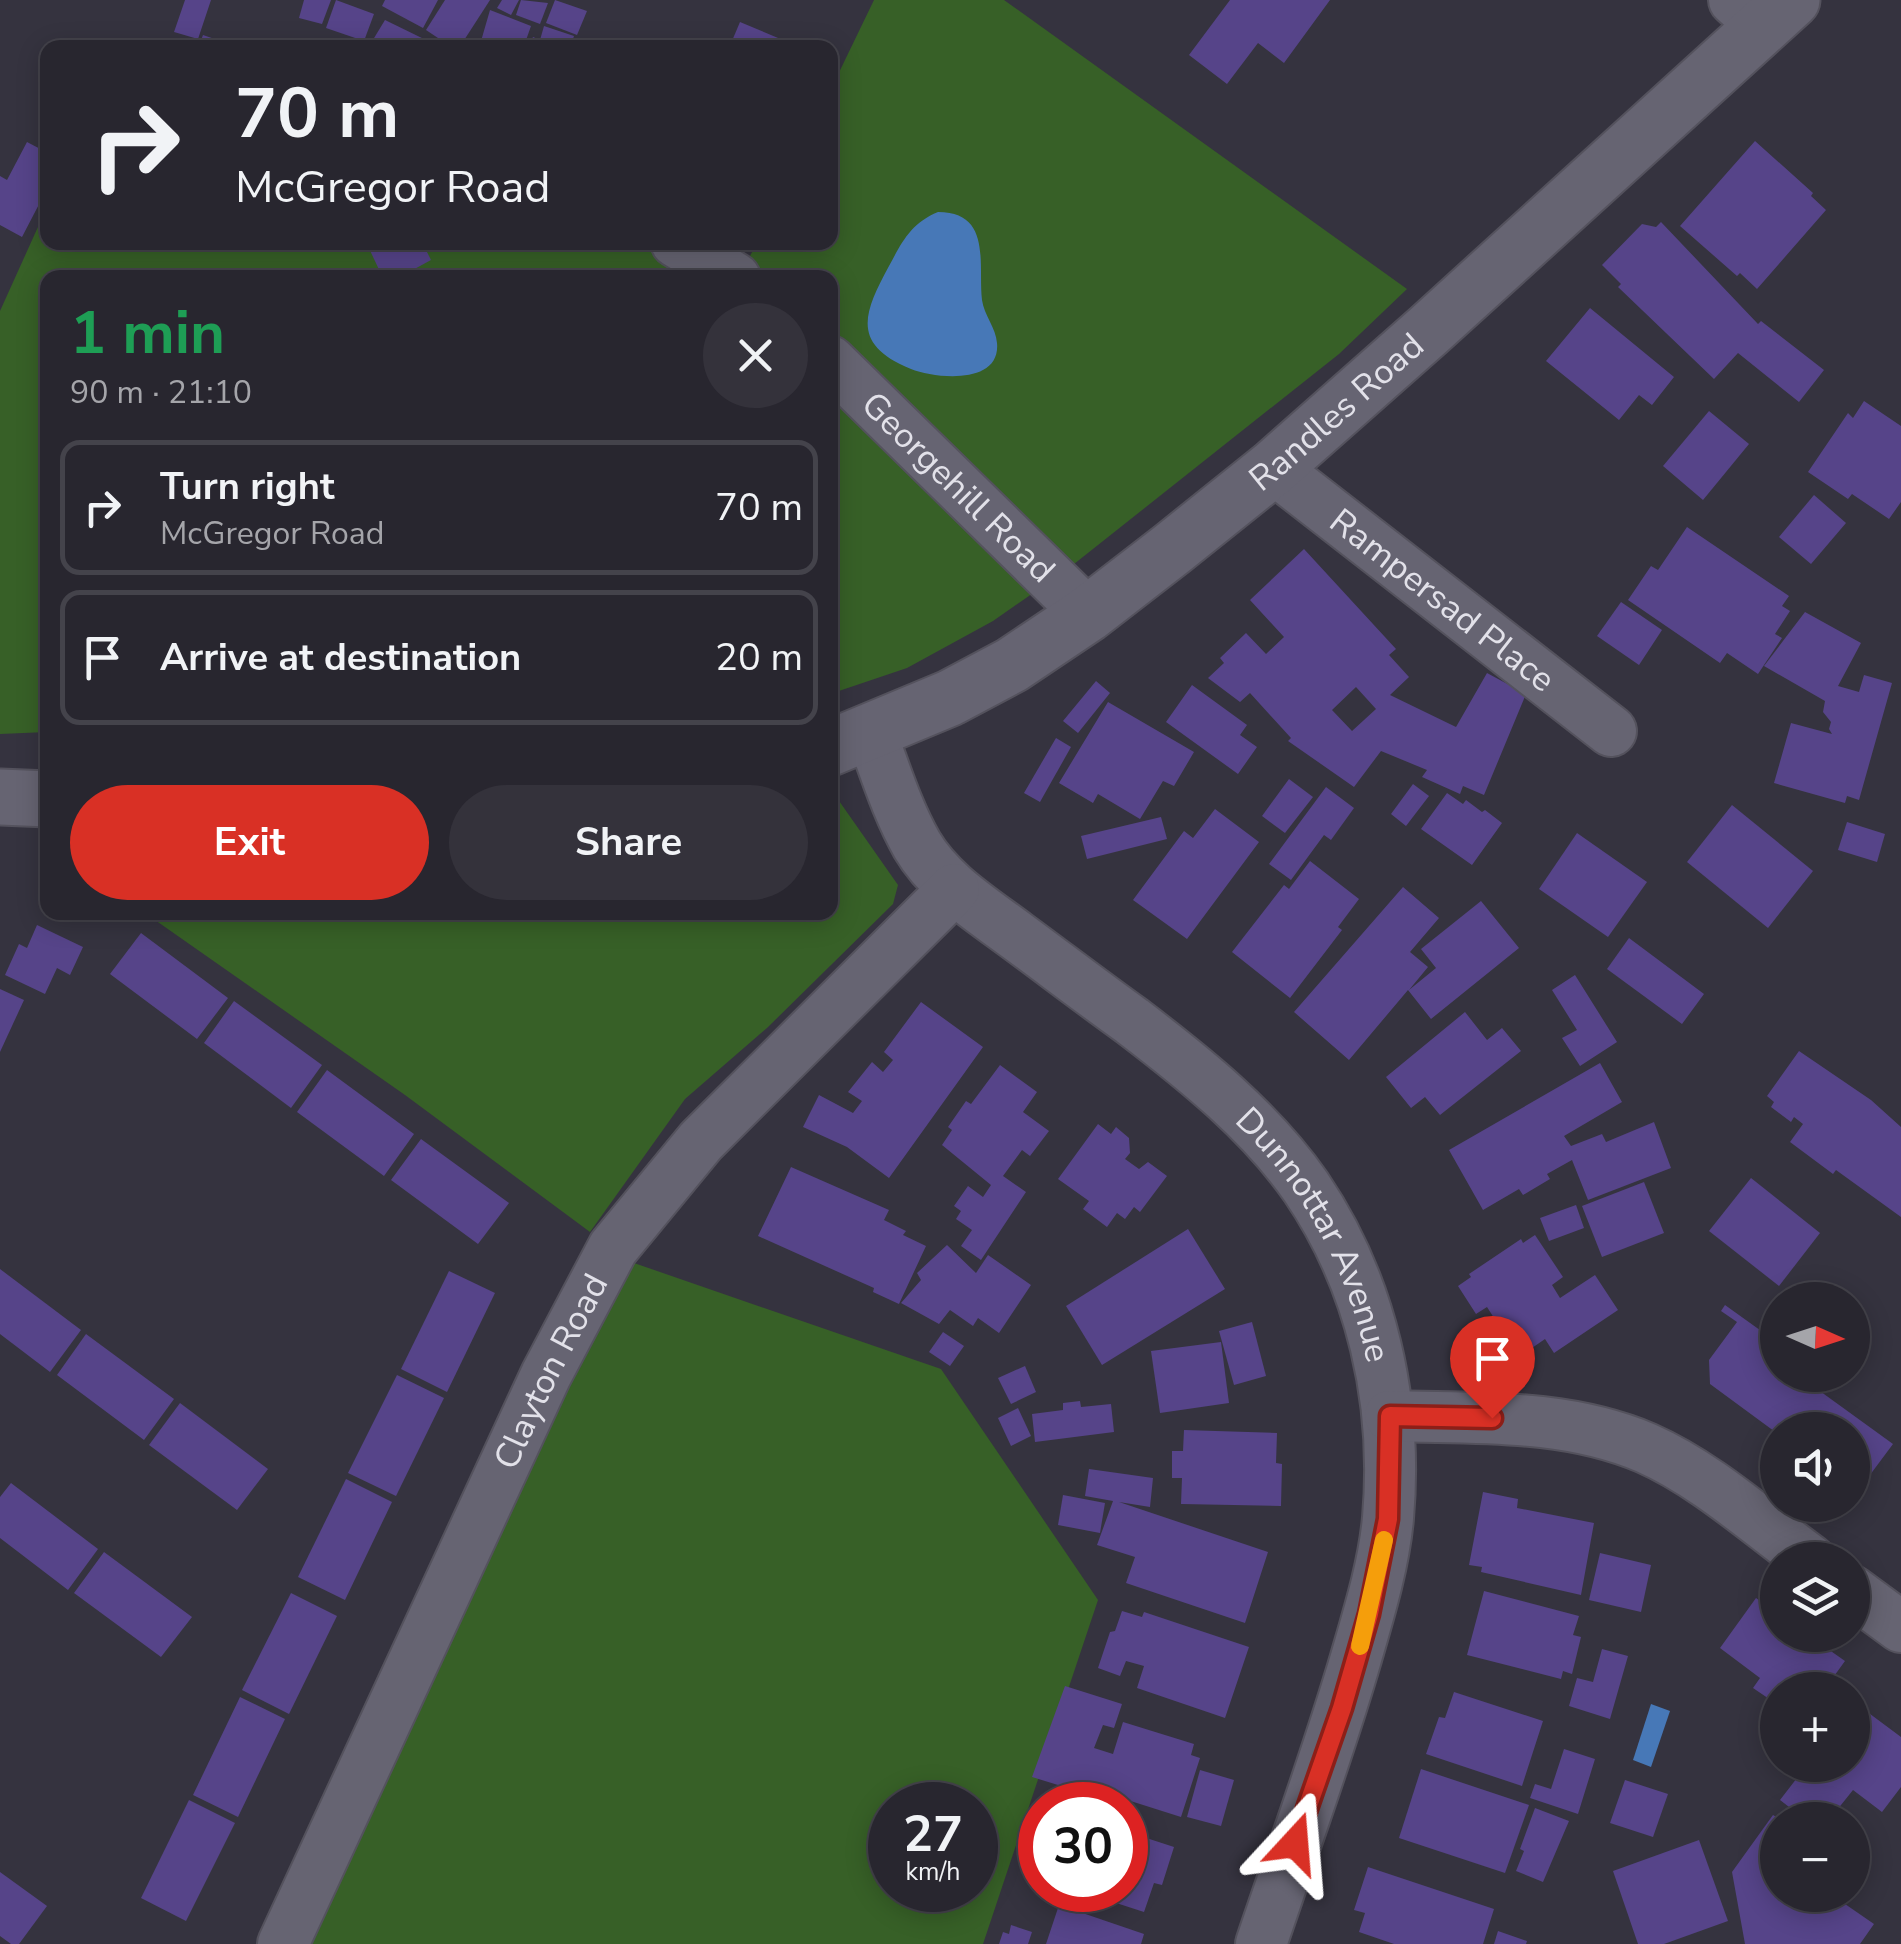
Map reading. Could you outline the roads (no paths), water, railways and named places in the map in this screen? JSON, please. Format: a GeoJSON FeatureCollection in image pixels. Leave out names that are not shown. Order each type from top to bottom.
{"type":"FeatureCollection","features":[{"type":"Feature","properties":{"kind":"street","name":"Randles Road"},"geometry":{"type":"LineString","coordinates":[[851,740],[950,698],[1012,666],[1088,614],[1272,468],[1442,318],[1762,8]]}},
{"type":"Feature","properties":{"kind":"street"},"geometry":{"type":"LineString","coordinates":[[689,250],[722,270]]}},
{"type":"Feature","properties":{"kind":"street","name":"Georgehill Road"},"geometry":{"type":"LineString","coordinates":[[838,369],[1088,614]]}},
{"type":"Feature","properties":{"kind":"street","name":"Rampersad Place"},"geometry":{"type":"LineString","coordinates":[[1272,468],[1611,731]]}},
{"type":"Feature","properties":{"kind":"street","name":"Dunnottar Avenue"},"geometry":{"type":"LineString","coordinates":[[851,740],[898,804],[918,846],[954,889],[1189,1064],[1276,1150],[1306,1187],[1330,1226],[1358,1288],[1375,1341],[1390,1416],[1388,1519],[1369,1614],[1342,1708],[1260,1944]]}},
{"type":"Feature","properties":{"kind":"street"},"geometry":{"type":"LineString","coordinates":[[0,796],[40,798]]}},
{"type":"Feature","properties":{"kind":"street","name":"Clayton Road"},"geometry":{"type":"LineString","coordinates":[[283,1944],[546,1376],[613,1248],[701,1141],[954,889]]}},
{"type":"Feature","properties":{"kind":"street"},"geometry":{"type":"LineString","coordinates":[[1390,1416],[1530,1419],[1611,1436],[1667,1460],[1784,1542]]}},
{"type":"Feature","properties":{"kind":"street"},"geometry":{"type":"LineString","coordinates":[[1870,1604],[1901,1627]]}},
{"type":"Feature","properties":{"kind":"water"},"geometry":{"type":"Polygon","coordinates":[[[938,212],[955,214],[975,230],[981,256],[982,300],[997,343],[989,366],[965,376],[911,369],[879,349],[868,326],[873,299],[898,249],[914,228],[938,212]]]}},
{"type":"Feature","properties":{"kind":"water"},"geometry":{"type":"Polygon","coordinates":[[[1651,1704],[1670,1711],[1651,1767],[1633,1760],[1651,1704]]]}}]}
